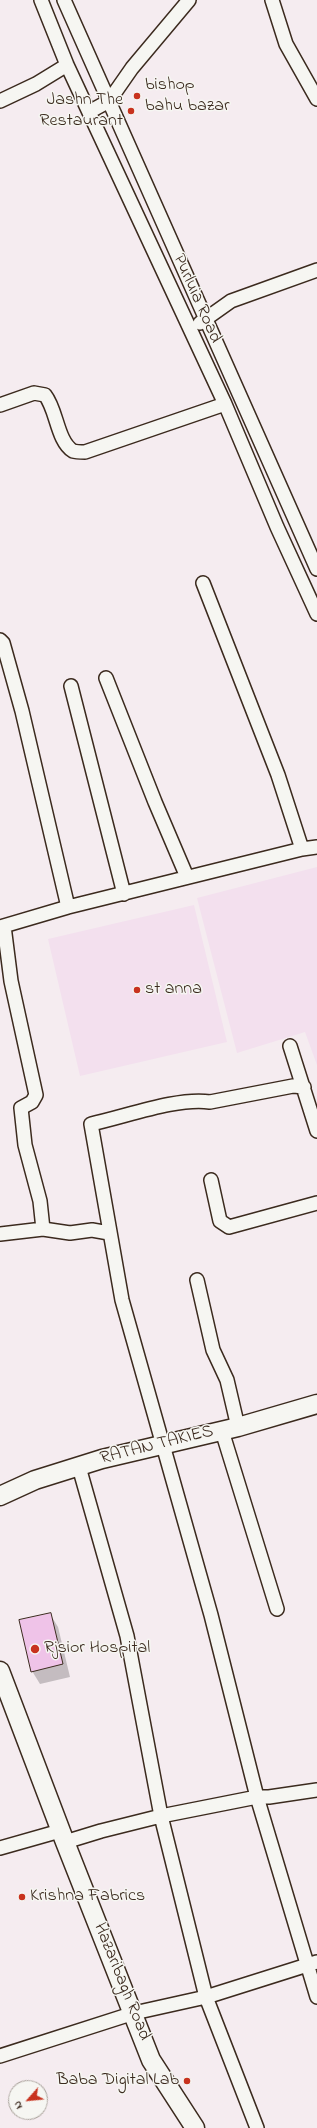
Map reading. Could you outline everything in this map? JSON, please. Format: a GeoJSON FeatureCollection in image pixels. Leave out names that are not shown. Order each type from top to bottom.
{"type":"FeatureCollection","features":[{"type":"Feature","properties":{"kind":"main road","name":"RATAN TAKIES"},"geometry":{"type":"LineString","coordinates":[[0,1496],[35,1480],[79,1467],[162,1444],[230,1429],[317,1404]]}},
{"type":"Feature","properties":{"kind":"main road","name":"Hazaribagh Road"},"geometry":{"type":"LineString","coordinates":[[0,1671],[63,1837],[134,2013],[151,2060],[189,2126]]}},
{"type":"Feature","properties":{"kind":"street","name":"Purluia Road"},"geometry":{"type":"LineString","coordinates":[[41,0],[67,65],[225,404],[277,527],[317,614]]}},
{"type":"Feature","properties":{"kind":"street","name":"Purluia Road"},"geometry":{"type":"LineString","coordinates":[[64,0],[317,569]]}},
{"type":"Feature","properties":{"kind":"street"},"geometry":{"type":"LineString","coordinates":[[89,112],[109,101],[132,68],[189,0]]}},
{"type":"Feature","properties":{"kind":"street"},"geometry":{"type":"LineString","coordinates":[[272,0],[286,44],[317,99]]}},
{"type":"Feature","properties":{"kind":"street"},"geometry":{"type":"LineString","coordinates":[[0,101],[36,84],[67,65]]}},
{"type":"Feature","properties":{"kind":"street"},"geometry":{"type":"LineString","coordinates":[[189,328],[206,320],[230,301],[317,270]]}},
{"type":"Feature","properties":{"kind":"street"},"geometry":{"type":"LineString","coordinates":[[0,405],[34,393],[45,395],[52,402],[65,443],[74,452],[85,452],[225,404]]}},
{"type":"Feature","properties":{"kind":"street"},"geometry":{"type":"LineString","coordinates":[[203,583],[278,774],[302,849]]}},
{"type":"Feature","properties":{"kind":"street"},"geometry":{"type":"LineString","coordinates":[[0,640],[3,643],[22,711],[68,907]]}},
{"type":"Feature","properties":{"kind":"street"},"geometry":{"type":"LineString","coordinates":[[106,678],[154,802],[187,877]]}},
{"type":"Feature","properties":{"kind":"street"},"geometry":{"type":"LineString","coordinates":[[72,686],[124,894]]}},
{"type":"Feature","properties":{"kind":"street"},"geometry":{"type":"LineString","coordinates":[[42,1229],[40,1201],[25,1145],[20,1108],[32,1102],[36,1095],[11,981],[2,927],[68,907],[187,877],[228,869],[302,849],[317,847]]}},
{"type":"Feature","properties":{"kind":"street"},"geometry":{"type":"LineString","coordinates":[[290,1046],[317,1131]]}},
{"type":"Feature","properties":{"kind":"street"},"geometry":{"type":"LineString","coordinates":[[304,1087],[293,1086],[210,1102],[198,1100],[138,1111],[91,1124],[122,1300],[211,1615],[257,1797],[312,1963],[317,1997]]}},
{"type":"Feature","properties":{"kind":"street"},"geometry":{"type":"LineString","coordinates":[[211,1180],[220,1221],[229,1227],[317,1203]]}},
{"type":"Feature","properties":{"kind":"street"},"geometry":{"type":"LineString","coordinates":[[0,1234],[42,1229],[70,1233],[92,1230],[109,1233]]}},
{"type":"Feature","properties":{"kind":"street"},"geometry":{"type":"LineString","coordinates":[[197,1280],[213,1350],[227,1380],[230,1429],[277,1610]]}},
{"type":"Feature","properties":{"kind":"street"},"geometry":{"type":"LineString","coordinates":[[79,1467],[127,1636],[161,1816],[206,1997],[257,2128]]}},
{"type":"Feature","properties":{"kind":"street"},"geometry":{"type":"LineString","coordinates":[[0,1848],[101,1831],[161,1816],[257,1797],[269,1797],[317,1790]]}},
{"type":"Feature","properties":{"kind":"street"},"geometry":{"type":"LineString","coordinates":[[0,2056],[134,2013],[243,1987],[312,1963]]}},
{"type":"Feature","properties":{"kind":"shaded area","name":"st anna"},"geometry":{"type":"Polygon","coordinates":[[[317,867],[317,1065],[305,1032],[237,1053],[197,898],[317,867]]]}},
{"type":"Feature","properties":{"kind":"shaded area","name":"st anna"},"geometry":{"type":"Polygon","coordinates":[[[194,905],[227,1042],[80,1076],[48,939],[194,905]]]}},
{"type":"Feature","properties":{"kind":"building"},"geometry":{"type":"Polygon","coordinates":[[[51,1613],[63,1664],[31,1672],[19,1620],[51,1613]]]}},
{"type":"Feature","properties":{"kind":"place","name":"bishop bahu bazar"},"geometry":{"type":"Point","coordinates":[137,96]}},
{"type":"Feature","properties":{"kind":"place","name":"Jashn The Restaurant"},"geometry":{"type":"Point","coordinates":[131,111]}},
{"type":"Feature","properties":{"kind":"place","name":"st anna"},"geometry":{"type":"Point","coordinates":[137,990]}},
{"type":"Feature","properties":{"kind":"place","name":"Rjsior Hospital"},"geometry":{"type":"Point","coordinates":[35,1649]}},
{"type":"Feature","properties":{"kind":"place","name":"Krishna Fabrics"},"geometry":{"type":"Point","coordinates":[22,1897]}},
{"type":"Feature","properties":{"kind":"place","name":"Baba Digital Lab"},"geometry":{"type":"Point","coordinates":[187,2081]}}]}
